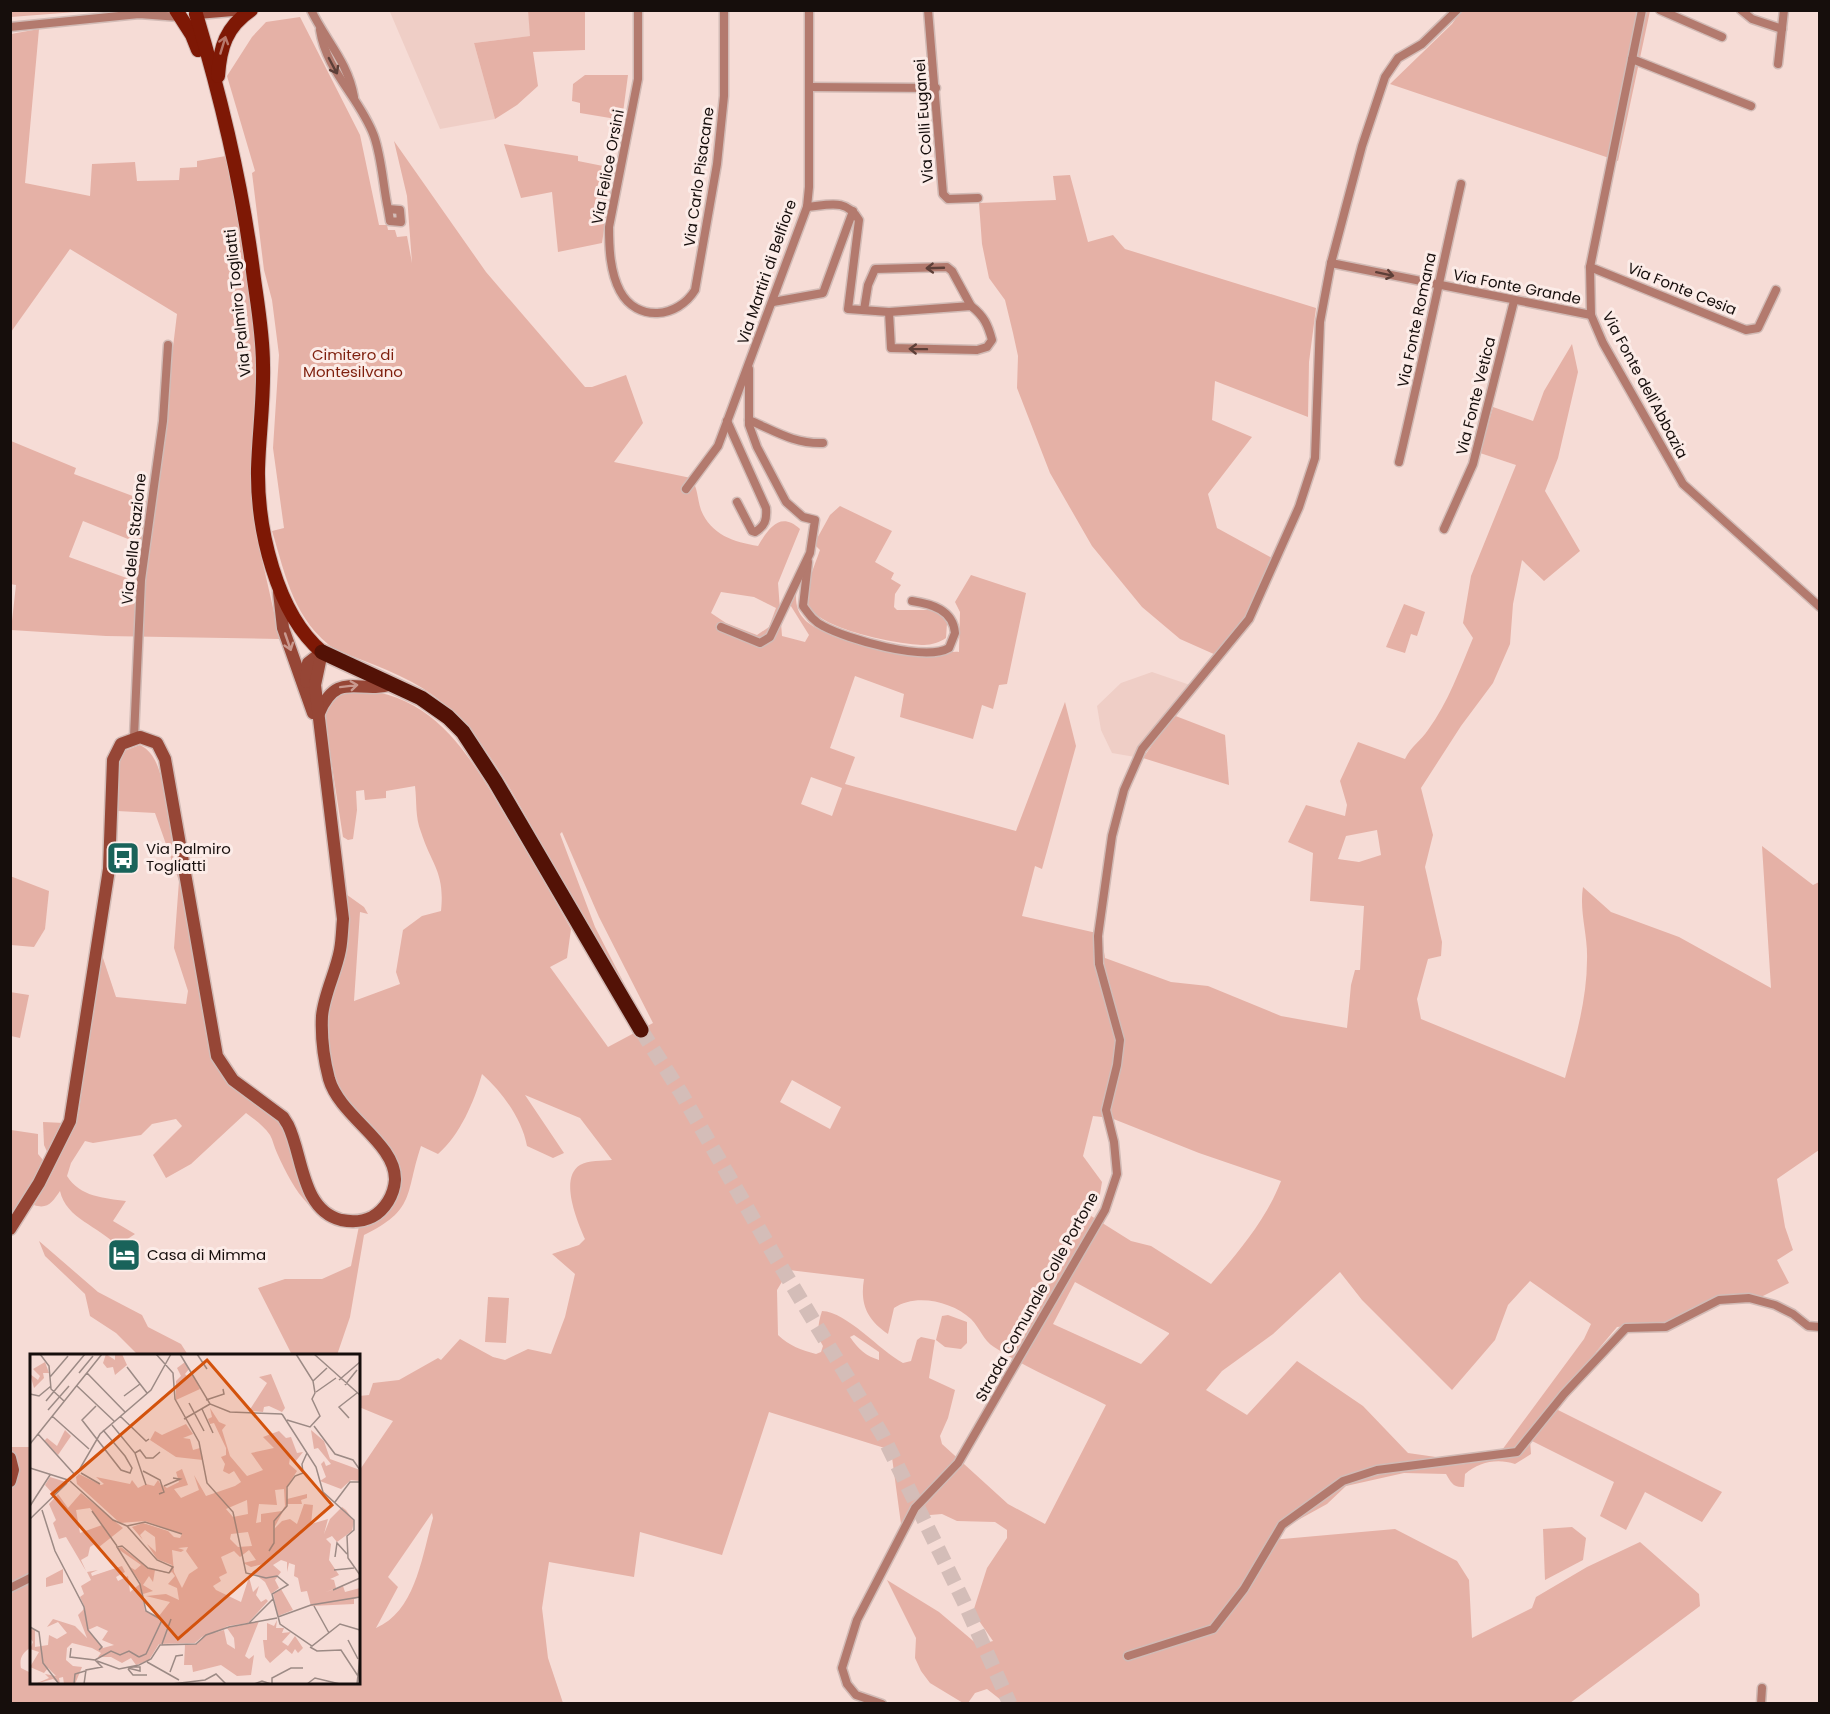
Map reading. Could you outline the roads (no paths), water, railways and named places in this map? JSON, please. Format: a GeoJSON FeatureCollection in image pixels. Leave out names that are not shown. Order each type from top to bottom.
{"type":"FeatureCollection","features":[{"type":"Feature","properties":{"kind":"highway"},"geometry":{"type":"LineString","coordinates":[[322,652],[392,684],[441,711],[470,741],[641,1030]]}},
{"type":"Feature","properties":{"kind":"main road"},"geometry":{"type":"LineString","coordinates":[[216,90],[225,38],[237,20],[251,10]]}},
{"type":"Feature","properties":{"kind":"main road"},"geometry":{"type":"LineString","coordinates":[[179,15],[192,18],[197,13]]}},
{"type":"Feature","properties":{"kind":"main road","name":"Via Palmiro Togliatti"},"geometry":{"type":"LineString","coordinates":[[197,13],[214,72],[216,90],[237,172],[254,279],[263,364],[258,471],[264,529],[278,585],[297,625],[322,652]]}},
{"type":"Feature","properties":{"kind":"main road","name":"Via Palmiro Togliatti"},"geometry":{"type":"LineString","coordinates":[[179,15],[216,90]]}},
{"type":"Feature","properties":{"kind":"street"},"geometry":{"type":"LineString","coordinates":[[139,14],[153,10]]}},
{"type":"Feature","properties":{"kind":"street"},"geometry":{"type":"LineString","coordinates":[[197,13],[233,10]]}},
{"type":"Feature","properties":{"kind":"street"},"geometry":{"type":"LineString","coordinates":[[311,10],[320,30],[323,48],[342,83],[354,97],[374,137],[388,210]]}},
{"type":"Feature","properties":{"kind":"street","name":"Via Felice Orsini"},"geometry":{"type":"LineString","coordinates":[[638,10],[638,79],[609,227],[609,242],[620,292],[628,302],[648,312]]}},
{"type":"Feature","properties":{"kind":"street","name":"Via Carlo Pisacane"},"geometry":{"type":"LineString","coordinates":[[648,312],[667,313],[676,309],[685,304],[695,290],[717,164],[724,96],[724,10]]}},
{"type":"Feature","properties":{"kind":"street","name":"Via Martiri di Belfiore"},"geometry":{"type":"LineString","coordinates":[[686,489],[718,446],[807,207],[809,10]]}},
{"type":"Feature","properties":{"kind":"street","name":"Via Colli Euganei"},"geometry":{"type":"LineString","coordinates":[[928,10],[943,194],[948,198],[978,198]]}},
{"type":"Feature","properties":{"kind":"street","name":"Strada Comunale Colle Portone"},"geometry":{"type":"LineString","coordinates":[[882,1704],[856,1695],[847,1684],[842,1668],[857,1620],[915,1508],[958,1463],[1008,1378],[1105,1210],[1117,1174],[1114,1142],[1106,1110],[1118,1065],[1120,1040],[1099,964],[1098,936],[1112,837],[1124,790],[1142,749],[1249,619],[1299,507],[1315,458],[1320,322],[1331,263],[1362,146],[1385,77],[1398,58],[1422,44],[1457,10]]}},
{"type":"Feature","properties":{"kind":"street","name":"Via Fonte dell'Abbazia"},"geometry":{"type":"LineString","coordinates":[[1642,10],[1590,267],[1591,315],[1604,343],[1683,484],[1820,607]]}},
{"type":"Feature","properties":{"kind":"street"},"geometry":{"type":"LineString","coordinates":[[1660,10],[1722,37]]}},
{"type":"Feature","properties":{"kind":"street"},"geometry":{"type":"LineString","coordinates":[[1741,10],[1752,19],[1782,28]]}},
{"type":"Feature","properties":{"kind":"street"},"geometry":{"type":"LineString","coordinates":[[1778,64],[1784,10]]}},
{"type":"Feature","properties":{"kind":"street"},"geometry":{"type":"LineString","coordinates":[[10,27],[139,14],[179,15]]}},
{"type":"Feature","properties":{"kind":"street"},"geometry":{"type":"LineString","coordinates":[[1632,59],[1751,106]]}},
{"type":"Feature","properties":{"kind":"street"},"geometry":{"type":"LineString","coordinates":[[810,87],[936,88]]}},
{"type":"Feature","properties":{"kind":"street","name":"Via Fonte Romana"},"geometry":{"type":"LineString","coordinates":[[1399,462],[1434,315],[1438,285],[1461,184]]}},
{"type":"Feature","properties":{"kind":"street"},"geometry":{"type":"LineString","coordinates":[[807,207],[840,204],[853,211],[858,220],[859,231],[850,278],[848,309],[889,312],[971,306]]}},
{"type":"Feature","properties":{"kind":"street"},"geometry":{"type":"LineString","coordinates":[[773,302],[823,293],[853,211]]}},
{"type":"Feature","properties":{"kind":"street","name":"Via Fonte Grande"},"geometry":{"type":"LineString","coordinates":[[1331,263],[1591,315]]}},
{"type":"Feature","properties":{"kind":"street"},"geometry":{"type":"LineString","coordinates":[[864,310],[868,285],[875,269],[947,267],[952,271],[971,306],[984,319],[992,339],[987,347],[977,350],[891,348],[889,312]]}},
{"type":"Feature","properties":{"kind":"street","name":"Via Fonte Cesia"},"geometry":{"type":"LineString","coordinates":[[1590,267],[1746,330],[1758,328],[1776,290]]}},
{"type":"Feature","properties":{"kind":"street","name":"Via Fonte Vetica"},"geometry":{"type":"LineString","coordinates":[[1444,529],[1473,464],[1514,301]]}},
{"type":"Feature","properties":{"kind":"street","name":"Via della Stazione"},"geometry":{"type":"LineString","coordinates":[[134,737],[141,580],[163,421],[168,345]]}},
{"type":"Feature","properties":{"kind":"street"},"geometry":{"type":"LineString","coordinates":[[748,366],[749,420],[757,447],[786,502],[803,517],[815,520],[803,606],[823,626],[846,637],[920,653],[949,648],[955,633],[946,614],[930,604],[912,601]]}},
{"type":"Feature","properties":{"kind":"street"},"geometry":{"type":"LineString","coordinates":[[749,420],[781,437],[809,444],[823,443]]}},
{"type":"Feature","properties":{"kind":"street"},"geometry":{"type":"LineString","coordinates":[[727,421],[766,508],[766,521],[762,528],[752,531],[737,502]]}},
{"type":"Feature","properties":{"kind":"street"},"geometry":{"type":"LineString","coordinates":[[721,627],[760,644],[770,637],[810,553]]}},
{"type":"Feature","properties":{"kind":"street","name":"Via Palmiro Togliatti"},"geometry":{"type":"LineString","coordinates":[[278,585],[284,628],[320,734]]}},
{"type":"Feature","properties":{"kind":"street","name":"Via Palmiro Togliatti"},"geometry":{"type":"LineString","coordinates":[[310,703],[306,667],[322,652]]}},
{"type":"Feature","properties":{"kind":"street","name":"Via Palmiro Togliatti"},"geometry":{"type":"LineString","coordinates":[[134,737],[152,740],[162,749],[165,759],[217,1056],[233,1080],[283,1117],[294,1138],[304,1178],[319,1207],[335,1218],[349,1222],[363,1220],[381,1210],[393,1191],[395,1180],[385,1151],[341,1104],[330,1081],[324,1055],[322,1015],[340,950],[343,919],[315,685],[322,652]]}},
{"type":"Feature","properties":{"kind":"street"},"geometry":{"type":"LineString","coordinates":[[319,713],[328,696],[341,687],[354,684],[380,688],[392,684]]}},
{"type":"Feature","properties":{"kind":"street"},"geometry":{"type":"LineString","coordinates":[[10,1228],[39,1183],[70,1121],[110,869],[113,760],[120,744],[134,737]]}},
{"type":"Feature","properties":{"kind":"street"},"geometry":{"type":"LineString","coordinates":[[1128,1656],[1213,1629],[1244,1589],[1282,1525],[1343,1481],[1377,1470],[1517,1452],[1564,1394],[1626,1328],[1666,1327],[1719,1300],[1749,1298],[1775,1305],[1808,1326],[1820,1327]]}},
{"type":"Feature","properties":{"kind":"street"},"geometry":{"type":"LineString","coordinates":[[10,1458],[13,1470],[10,1480]]}},
{"type":"Feature","properties":{"kind":"street"},"geometry":{"type":"LineString","coordinates":[[10,1588],[30,1578]]}},
{"type":"Feature","properties":{"kind":"street"},"geometry":{"type":"LineString","coordinates":[[1761,1704],[1762,1688]]}},
{"type":"Feature","properties":{"kind":"tunnel"},"geometry":{"type":"LineString","coordinates":[[641,1030],[681,1093],[777,1260],[883,1436],[964,1602],[1010,1704]]}},
{"type":"Feature","properties":{"kind":"place","name":"Via Palmiro Togliatti"},"geometry":{"type":"Point","coordinates":[123,858]}},
{"type":"Feature","properties":{"kind":"place","name":"Casa di Mimma"},"geometry":{"type":"Point","coordinates":[124,1255]}},
{"type":"Feature","properties":{"kind":"park label","name":"Cimitero di Montesilvano"},"geometry":{"type":"Point","coordinates":[353,364]}}]}
